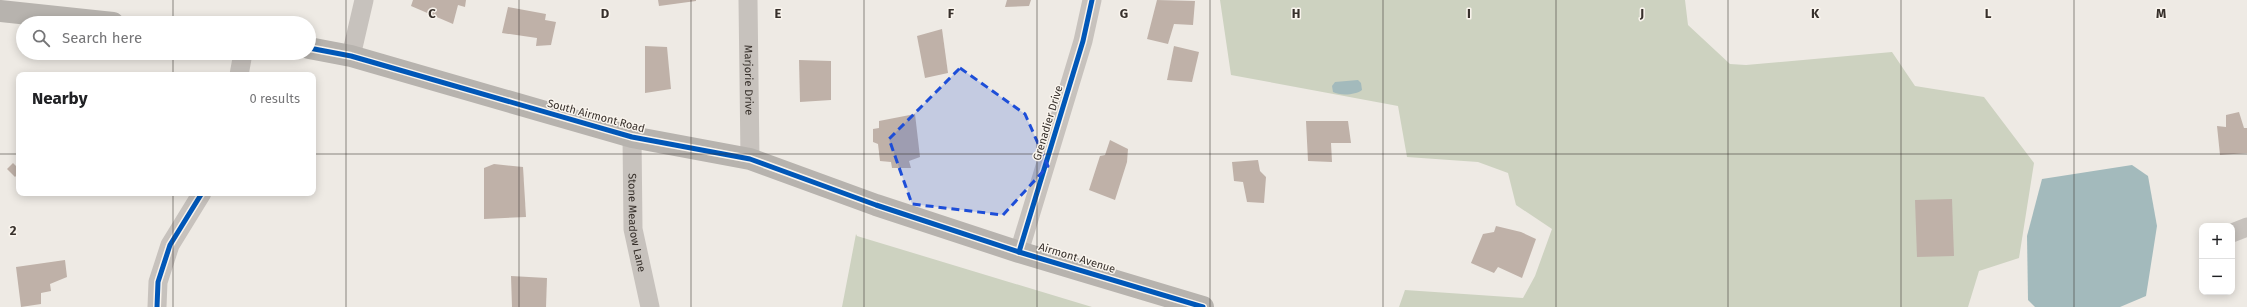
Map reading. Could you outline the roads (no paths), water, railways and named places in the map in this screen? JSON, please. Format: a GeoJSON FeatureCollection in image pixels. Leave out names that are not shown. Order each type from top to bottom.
{"type":"FeatureCollection","features":[{"type":"Feature","properties":{"kind":"street"},"geometry":{"type":"LineString","coordinates":[[351,56],[364,0]]}},
{"type":"Feature","properties":{"kind":"street","name":"Marjorie Drive"},"geometry":{"type":"LineString","coordinates":[[748,0],[750,159]]}},
{"type":"Feature","properties":{"kind":"street","name":"Grenadier Drive"},"geometry":{"type":"LineString","coordinates":[[1019,252],[1076,64],[1092,0]]}},
{"type":"Feature","properties":{"kind":"street"},"geometry":{"type":"LineString","coordinates":[[0,12],[41,16]]}},
{"type":"Feature","properties":{"kind":"street","name":"South Airmont Road"},"geometry":{"type":"LineString","coordinates":[[316,49],[351,56],[632,137],[750,159],[876,205]]}},
{"type":"Feature","properties":{"kind":"street"},"geometry":{"type":"LineString","coordinates":[[240,72],[242,60]]}},
{"type":"Feature","properties":{"kind":"street","name":"Stone Meadow Lane"},"geometry":{"type":"LineString","coordinates":[[632,137],[633,229],[650,307]]}},
{"type":"Feature","properties":{"kind":"street"},"geometry":{"type":"LineString","coordinates":[[157,307],[158,282],[170,246],[200,196]]}},
{"type":"Feature","properties":{"kind":"street","name":"Airmont Avenue"},"geometry":{"type":"LineString","coordinates":[[876,205],[1019,252],[1203,307]]}},
{"type":"Feature","properties":{"kind":"street"},"geometry":{"type":"LineString","coordinates":[[2235,232],[2247,227]]}},
{"type":"Feature","properties":{"kind":"water"},"geometry":{"type":"Polygon","coordinates":[[[1358,80],[1361,83],[1362,90],[1359,92],[1344,94],[1333,92],[1332,86],[1335,82],[1358,80]]]}},
{"type":"Feature","properties":{"kind":"water"},"geometry":{"type":"Polygon","coordinates":[[[2132,165],[2148,176],[2157,226],[2146,296],[2120,307],[2035,307],[2028,300],[2027,236],[2042,179],[2132,165]]]}}]}
